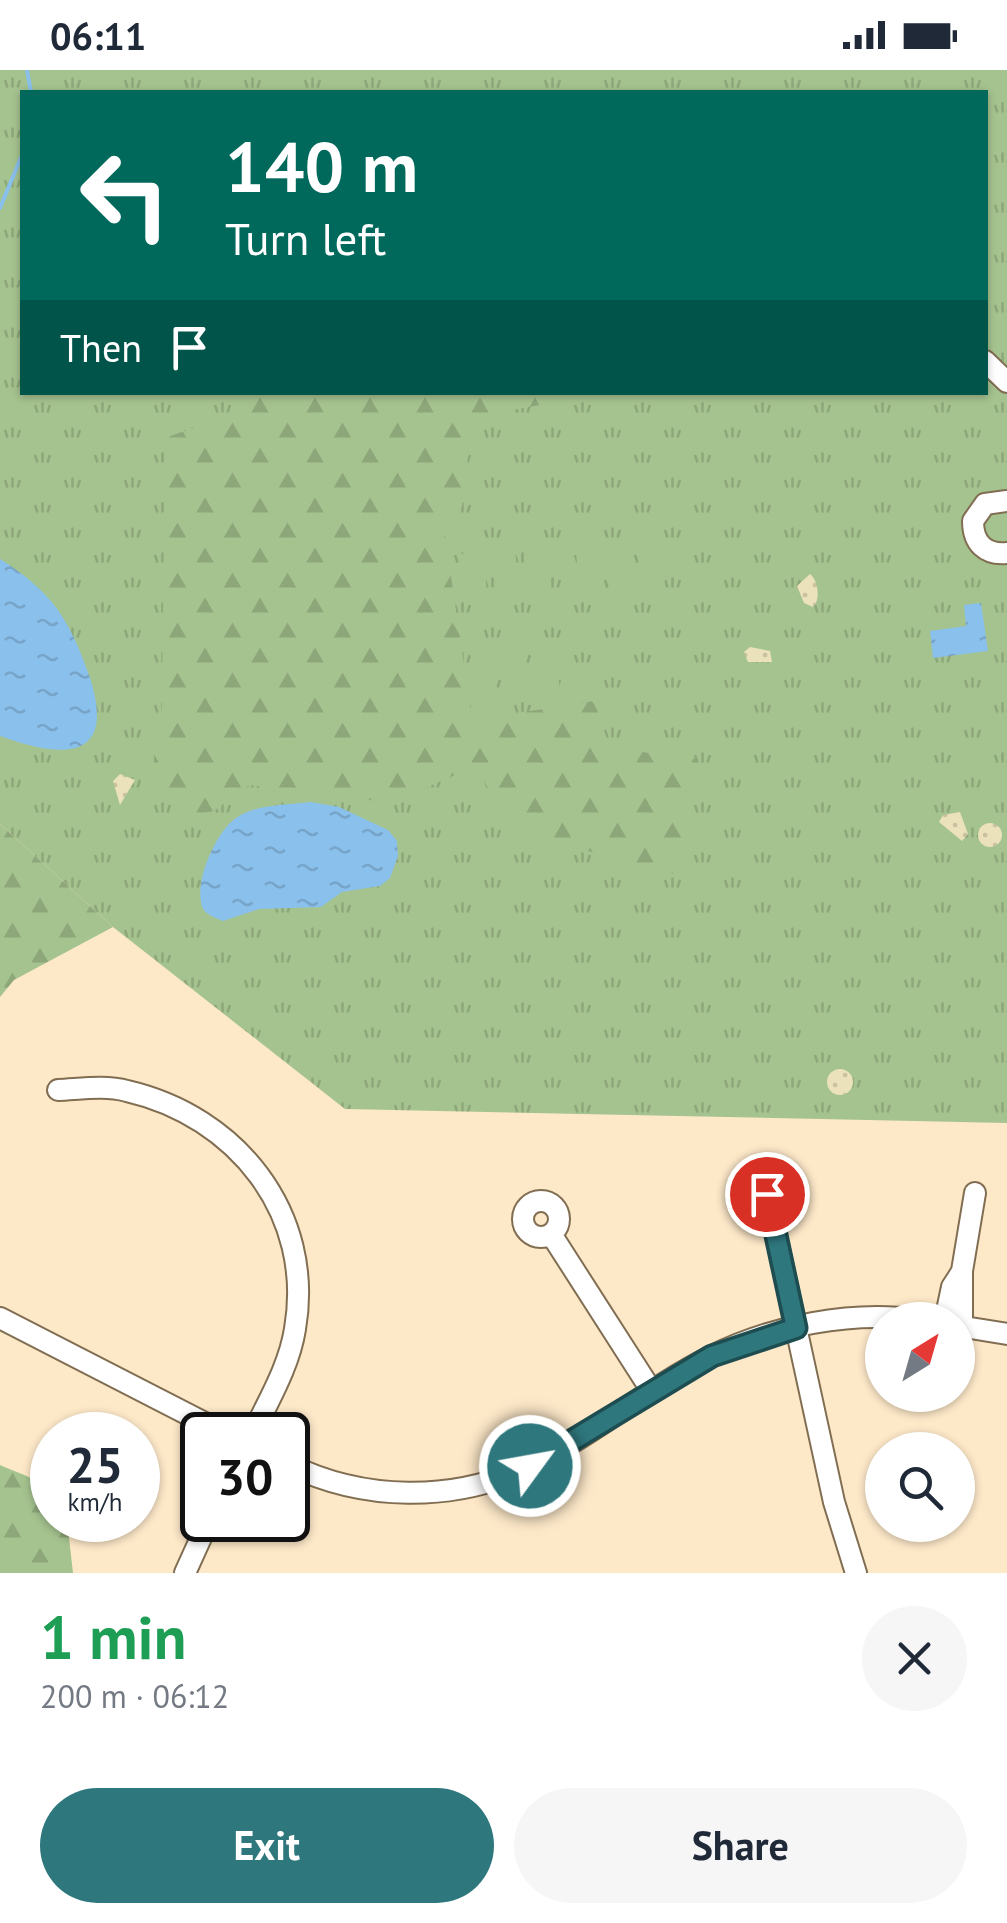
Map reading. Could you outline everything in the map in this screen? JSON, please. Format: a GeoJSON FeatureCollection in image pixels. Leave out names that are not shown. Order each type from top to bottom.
{"type":"FeatureCollection","features":[{"type":"Feature","properties":{"kind":"street"},"geometry":{"type":"LineString","coordinates":[[988,364],[1007,382]]}},
{"type":"Feature","properties":{"kind":"street"},"geometry":{"type":"LineString","coordinates":[[1006,554],[994,554],[977,542],[973,521],[985,504],[1007,501]]}},
{"type":"Feature","properties":{"kind":"street"},"geometry":{"type":"LineString","coordinates":[[58,1090],[128,1091],[202,1118],[244,1154],[277,1203],[294,1254],[298,1295],[295,1330],[285,1367],[263,1412]]}},
{"type":"Feature","properties":{"kind":"street"},"geometry":{"type":"LineString","coordinates":[[958,1302],[974,1193]]}},
{"type":"Feature","properties":{"kind":"street"},"geometry":{"type":"LineString","coordinates":[[767,1194],[834,1502],[856,1573]]}},
{"type":"Feature","properties":{"kind":"street"},"geometry":{"type":"LineString","coordinates":[[552,1234],[652,1390]]}},
{"type":"Feature","properties":{"kind":"street"},"geometry":{"type":"LineString","coordinates":[[0,1318],[183,1412]]}},
{"type":"Feature","properties":{"kind":"street"},"geometry":{"type":"LineString","coordinates":[[310,1473],[350,1488],[411,1493],[474,1486],[530,1466],[652,1390],[738,1344],[836,1320],[865,1320]]}},
{"type":"Feature","properties":{"kind":"street"},"geometry":{"type":"LineString","coordinates":[[975,1328],[1007,1334]]}},
{"type":"Feature","properties":{"kind":"street"},"geometry":{"type":"LineString","coordinates":[[185,1573],[199,1542]]}},
{"type":"Feature","properties":{"kind":"green space"},"geometry":{"type":"Polygon","coordinates":[[[0,70],[1007,70],[1007,1123],[345,1109],[113,927],[0,824],[0,70]]]}},
{"type":"Feature","properties":{"kind":"green space"},"geometry":{"type":"Polygon","coordinates":[[[246,395],[571,395],[567,400],[473,417],[462,506],[445,535],[472,720],[594,701],[610,748],[698,759],[673,874],[514,831],[475,766],[392,803],[250,785],[214,811],[184,817],[152,773],[162,706],[165,438],[229,415],[246,395]]]}},
{"type":"Feature","properties":{"kind":"green space"},"geometry":{"type":"Polygon","coordinates":[[[660,535],[665,585],[642,588],[637,537],[660,535]]]}},
{"type":"Feature","properties":{"kind":"green space"},"geometry":{"type":"Polygon","coordinates":[[[628,537],[633,587],[610,590],[605,539],[628,537]]]}},
{"type":"Feature","properties":{"kind":"green space"},"geometry":{"type":"Polygon","coordinates":[[[598,541],[603,591],[580,593],[575,543],[598,541]]]}},
{"type":"Feature","properties":{"kind":"green space"},"geometry":{"type":"Polygon","coordinates":[[[547,545],[552,596],[529,598],[524,548],[547,545]]]}},
{"type":"Feature","properties":{"kind":"green space"},"geometry":{"type":"Polygon","coordinates":[[[515,549],[520,600],[497,602],[492,551],[515,549]]]}},
{"type":"Feature","properties":{"kind":"green space"},"geometry":{"type":"Polygon","coordinates":[[[483,552],[488,602],[465,604],[460,554],[483,552]]]}},
{"type":"Feature","properties":{"kind":"green space"},"geometry":{"type":"Polygon","coordinates":[[[953,565],[966,580],[935,606],[922,591],[953,565]]]}},
{"type":"Feature","properties":{"kind":"green space"},"geometry":{"type":"Polygon","coordinates":[[[555,642],[560,692],[537,695],[532,644],[555,642]]]}},
{"type":"Feature","properties":{"kind":"green space"},"geometry":{"type":"Polygon","coordinates":[[[525,645],[530,696],[506,698],[501,647],[525,645]]]}},
{"type":"Feature","properties":{"kind":"green space"},"geometry":{"type":"Polygon","coordinates":[[[493,649],[498,699],[475,702],[470,651],[493,649]]]}},
{"type":"Feature","properties":{"kind":"green space"},"geometry":{"type":"Polygon","coordinates":[[[0,824],[113,927],[14,980],[0,997],[0,824]]]}},
{"type":"Feature","properties":{"kind":"green space"},"geometry":{"type":"Polygon","coordinates":[[[0,1465],[30,1478],[30,1542],[69,1542],[73,1573],[0,1573],[0,1465]]]}},
{"type":"Feature","properties":{"kind":"sand"},"geometry":{"type":"Polygon","coordinates":[[[810,574],[817,590],[813,607],[804,603],[797,586],[810,574]]]}},
{"type":"Feature","properties":{"kind":"sand"},"geometry":{"type":"Polygon","coordinates":[[[750,647],[770,651],[772,662],[748,662],[744,652],[750,647]]]}},
{"type":"Feature","properties":{"kind":"sand"},"geometry":{"type":"Polygon","coordinates":[[[120,774],[135,780],[120,805],[113,781],[120,774]]]}},
{"type":"Feature","properties":{"kind":"sand"},"geometry":{"type":"Polygon","coordinates":[[[960,812],[968,834],[962,841],[939,822],[943,815],[960,812]]]}},
{"type":"Feature","properties":{"kind":"sand"},"geometry":{"type":"Polygon","coordinates":[[[990,823],[1002,835],[990,847],[978,835],[990,823]]]}},
{"type":"Feature","properties":{"kind":"sand"},"geometry":{"type":"Polygon","coordinates":[[[840,1069],[849,1073],[853,1082],[849,1091],[840,1095],[831,1091],[827,1082],[831,1073],[840,1069]]]}},
{"type":"Feature","properties":{"kind":"water"},"geometry":{"type":"Polygon","coordinates":[[[0,559],[52,602],[81,654],[97,708],[95,728],[77,748],[42,748],[0,736],[0,559]]]}},
{"type":"Feature","properties":{"kind":"water"},"geometry":{"type":"Polygon","coordinates":[[[981,603],[988,651],[933,658],[930,631],[966,626],[964,605],[981,603]]]}},
{"type":"Feature","properties":{"kind":"water"},"geometry":{"type":"Polygon","coordinates":[[[311,802],[339,807],[388,830],[397,841],[398,856],[390,878],[380,886],[342,892],[321,907],[259,909],[223,921],[206,912],[200,892],[205,869],[215,844],[229,825],[252,810],[311,802]]]}},
{"type":"Feature","properties":{"kind":"waterway"},"geometry":{"type":"LineString","coordinates":[[27,70],[31,90]]}},
{"type":"Feature","properties":{"kind":"waterway"},"geometry":{"type":"LineString","coordinates":[[0,208],[20,160]]}},
{"type":"Feature","properties":{"kind":"route"},"geometry":{"type":"LineString","coordinates":[[530,1466],[712,1356],[738,1344],[796,1328],[767,1194]]}}]}
